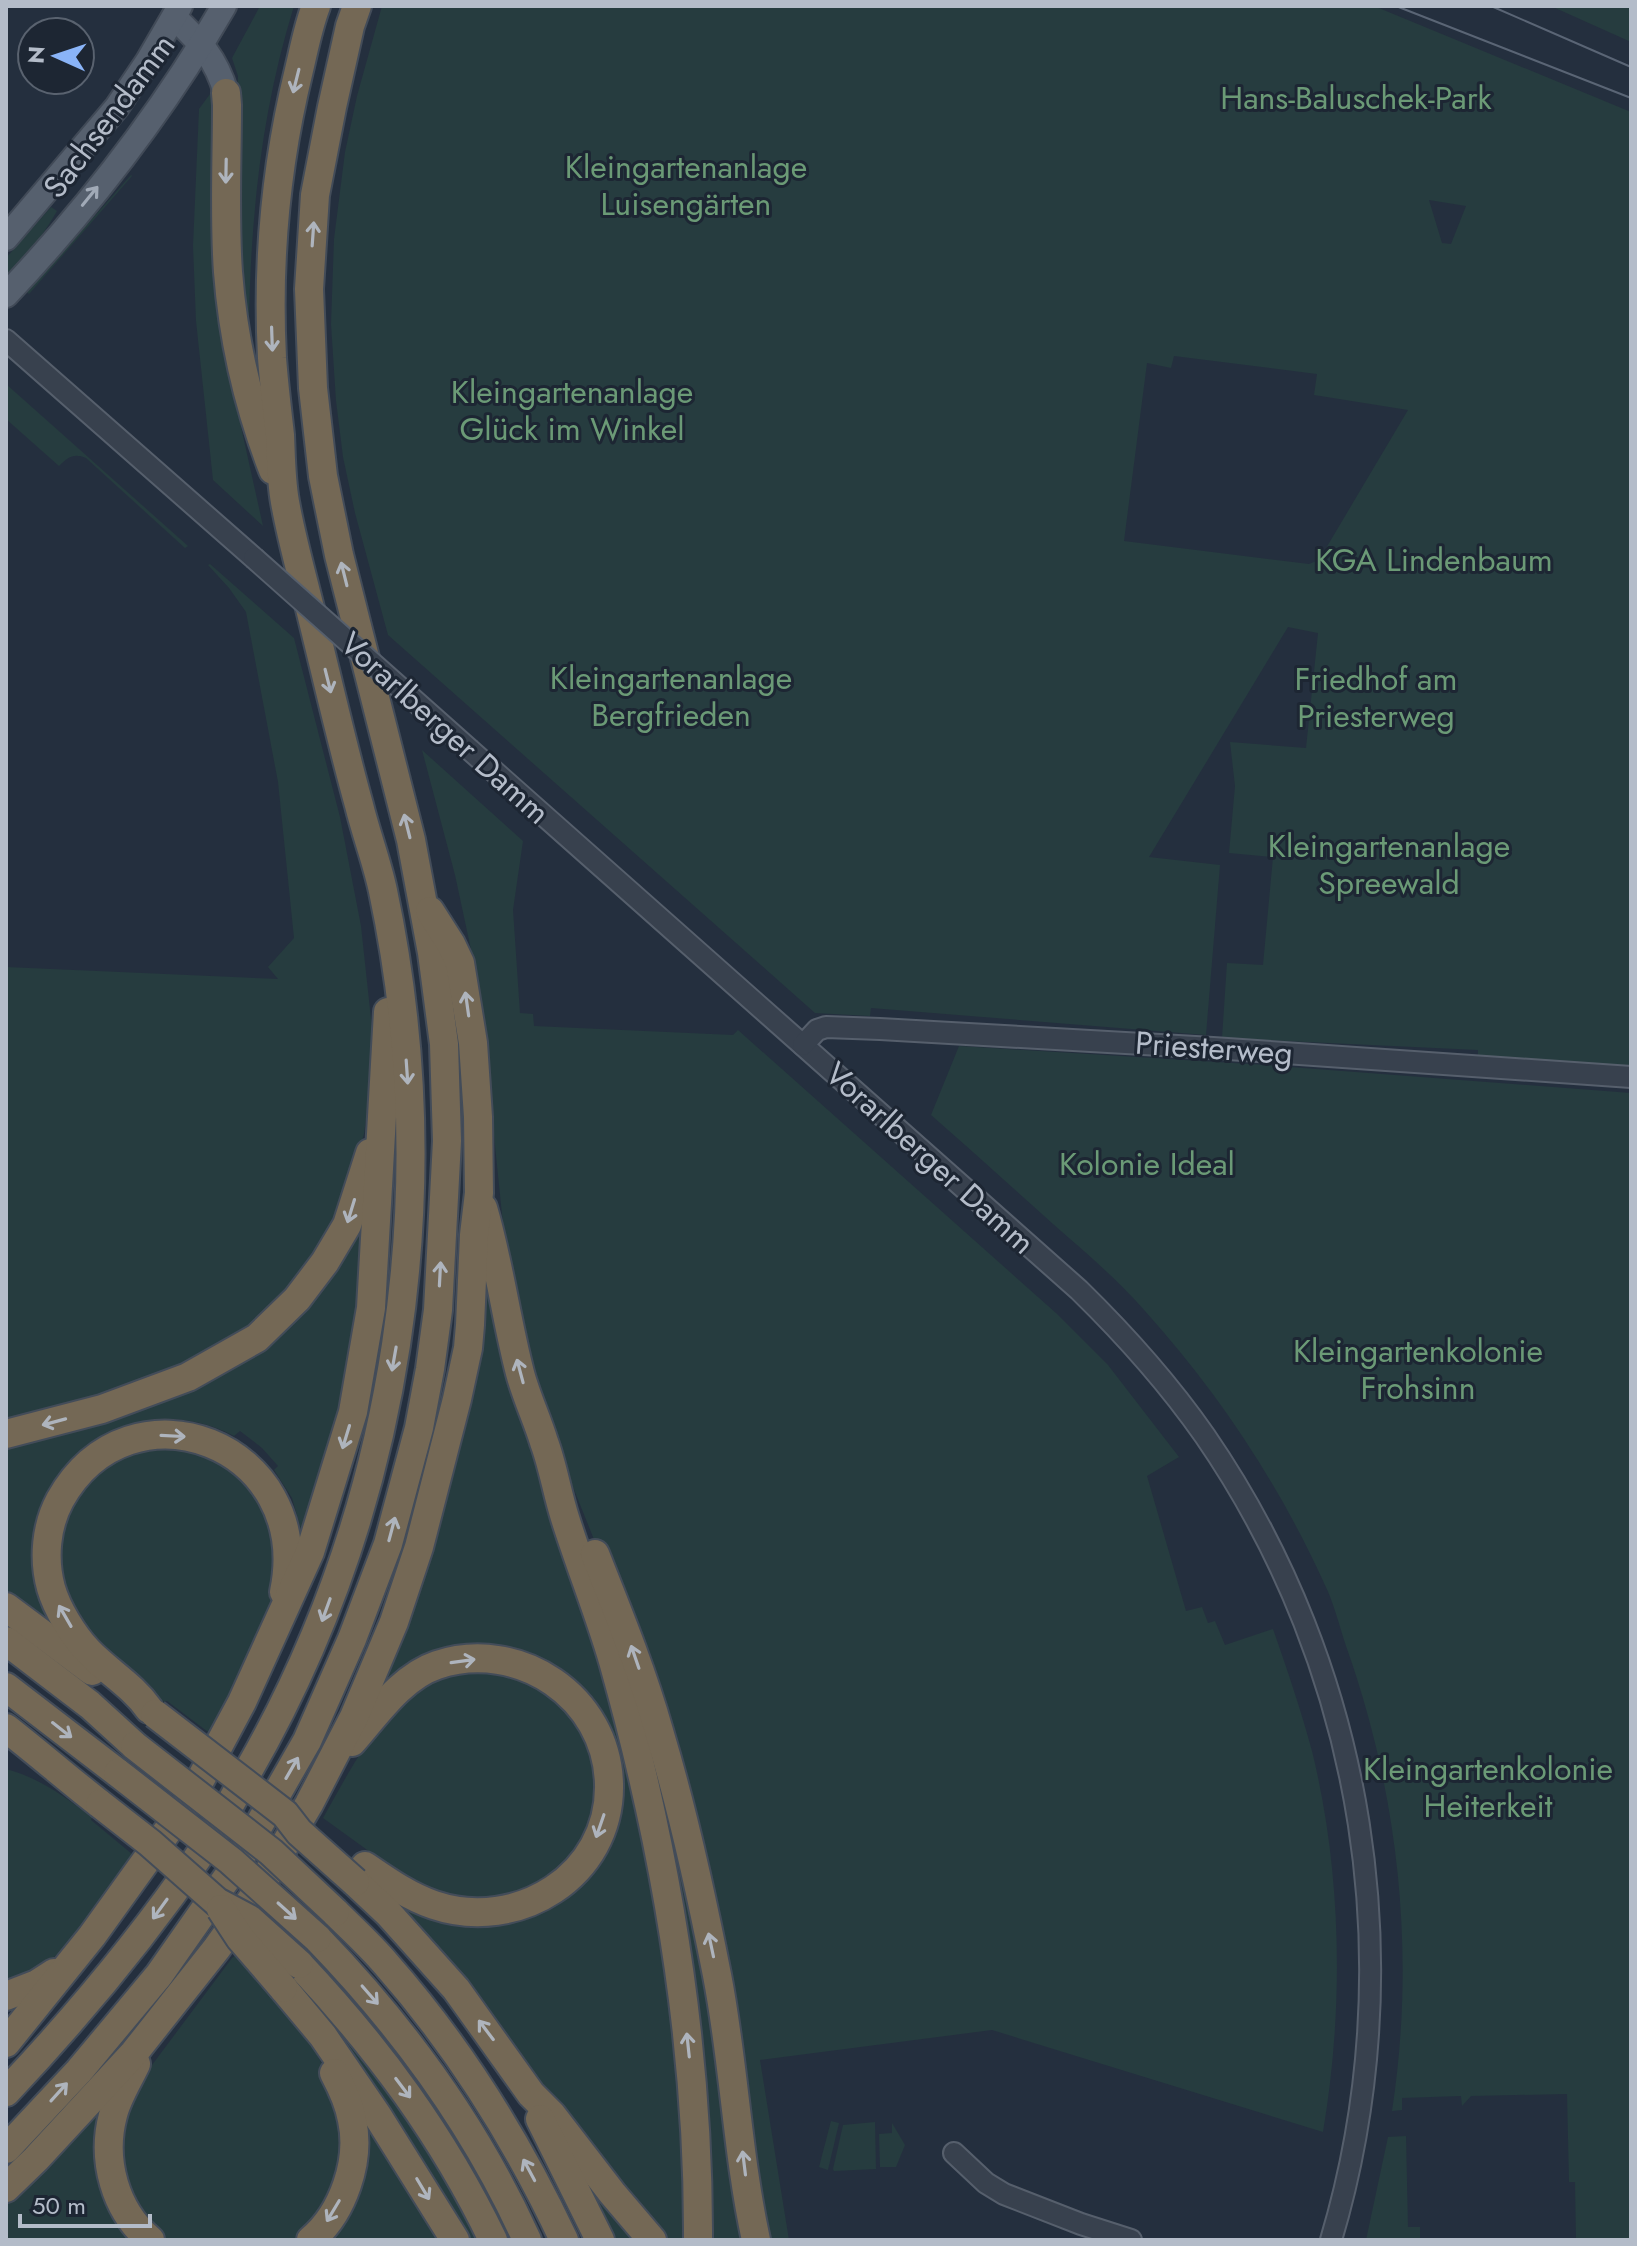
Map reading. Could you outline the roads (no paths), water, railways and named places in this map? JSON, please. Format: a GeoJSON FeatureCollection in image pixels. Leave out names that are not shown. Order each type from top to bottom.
{"type":"FeatureCollection","features":[{"type":"Feature","properties":{"kind":"highway"},"geometry":{"type":"LineString","coordinates":[[284,496],[272,354],[271,278],[277,190],[288,113],[316,6]]}},
{"type":"Feature","properties":{"kind":"highway"},"geometry":{"type":"LineString","coordinates":[[6,2149],[79,2071],[159,1975],[236,1865],[307,1741],[352,1639],[388,1544],[419,1428],[438,1310],[447,1141],[444,1044],[411,840],[339,555],[323,476],[313,388],[309,289],[315,195],[341,66],[357,6]]}},
{"type":"Feature","properties":{"kind":"highway"},"geometry":{"type":"LineString","coordinates":[[6,2092],[53,2043],[125,1956],[205,1846],[276,1724],[320,1627],[354,1534],[387,1399],[407,1254],[409,1105],[400,992],[392,939],[382,884],[359,808],[284,496],[261,437],[232,309],[227,245],[226,93]]}},
{"type":"Feature","properties":{"kind":"highway"},"geometry":{"type":"LineString","coordinates":[[6,2188],[91,2102],[154,2028],[257,1892],[354,1717],[394,1622],[427,1517],[468,1348],[479,1193],[473,1043],[460,963],[438,921],[423,902]]}},
{"type":"Feature","properties":{"kind":"highway"},"geometry":{"type":"LineString","coordinates":[[6,2043],[92,1936],[189,1801],[242,1702],[310,1552],[353,1412],[371,1308],[392,939]]}},
{"type":"Feature","properties":{"kind":"highway"},"geometry":{"type":"LineString","coordinates":[[6,1434],[102,1409],[188,1377],[257,1338],[297,1299],[325,1262],[347,1225],[383,1110]]}},
{"type":"Feature","properties":{"kind":"highway"},"geometry":{"type":"LineString","coordinates":[[479,1193],[498,1264],[520,1375],[546,1445],[565,1517],[612,1659],[658,1850],[673,1930],[688,2042],[694,2101],[698,2240]]}},
{"type":"Feature","properties":{"kind":"highway"},"geometry":{"type":"LineString","coordinates":[[152,1711],[137,1692],[87,1650],[63,1615],[51,1588],[46,1546],[52,1515],[69,1484],[90,1463],[115,1446],[162,1435],[207,1441],[246,1463],[264,1483],[284,1526],[287,1550],[285,1583],[277,1624]]}},
{"type":"Feature","properties":{"kind":"highway"},"geometry":{"type":"LineString","coordinates":[[546,1445],[579,1512],[622,1621],[659,1731],[717,1976],[756,2240]]}},
{"type":"Feature","properties":{"kind":"highway"},"geometry":{"type":"LineString","coordinates":[[6,1607],[131,1700],[152,1711],[285,1814],[306,1822],[360,1874],[388,1913],[456,1989],[531,2094],[552,2115],[652,2240]]}},
{"type":"Feature","properties":{"kind":"highway"},"geometry":{"type":"LineString","coordinates":[[6,1641],[271,1852],[385,1962],[473,2077],[522,2156],[564,2240]]}},
{"type":"Feature","properties":{"kind":"highway"},"geometry":{"type":"LineString","coordinates":[[327,1770],[413,1678],[435,1666],[468,1658],[498,1659],[525,1665],[551,1679],[586,1713],[599,1736],[609,1786],[604,1820],[592,1849],[577,1869],[543,1897],[502,1911],[460,1911],[435,1906],[360,1874]]}},
{"type":"Feature","properties":{"kind":"highway"},"geometry":{"type":"LineString","coordinates":[[6,1687],[231,1861],[317,1938],[382,2009],[445,2093],[488,2163],[526,2236]]}},
{"type":"Feature","properties":{"kind":"highway"},"geometry":{"type":"LineString","coordinates":[[6,1728],[150,1843],[217,1902],[249,1919],[299,1964],[335,2003],[416,2105],[459,2174],[488,2231]]}},
{"type":"Feature","properties":{"kind":"highway"},"geometry":{"type":"LineString","coordinates":[[6,1754],[35,1761],[68,1780]]}},
{"type":"Feature","properties":{"kind":"highway"},"geometry":{"type":"LineString","coordinates":[[217,1902],[240,1938],[323,2036],[377,2115],[455,2240]]}},
{"type":"Feature","properties":{"kind":"highway"},"geometry":{"type":"LineString","coordinates":[[6,1996],[53,1974],[92,1936]]}},
{"type":"Feature","properties":{"kind":"highway"},"geometry":{"type":"LineString","coordinates":[[292,1998],[345,2095],[353,2123],[352,2164],[346,2188],[334,2213],[311,2240]]}},
{"type":"Feature","properties":{"kind":"highway"},"geometry":{"type":"LineString","coordinates":[[150,2240],[128,2216],[111,2176],[109,2131],[114,2112],[154,2028]]}},
{"type":"Feature","properties":{"kind":"highway"},"geometry":{"type":"LineString","coordinates":[[531,2094],[541,2123],[600,2240]]}},
{"type":"Feature","properties":{"kind":"main road","name":"Sachsendamm"},"geometry":{"type":"LineString","coordinates":[[6,295],[123,156],[202,44],[224,6]]}},
{"type":"Feature","properties":{"kind":"main road","name":"Sachsendamm"},"geometry":{"type":"LineString","coordinates":[[6,238],[117,107],[148,61],[177,9]]}},
{"type":"Feature","properties":{"kind":"main road"},"geometry":{"type":"LineString","coordinates":[[177,9],[202,44],[226,93]]}},
{"type":"Feature","properties":{"kind":"street","name":"Vorarlberger Damm"},"geometry":{"type":"LineString","coordinates":[[6,340],[1079,1290],[1132,1344],[1206,1438],[1269,1543],[1292,1592],[1323,1672],[1349,1765],[1361,1830],[1369,1914],[1371,1996],[1365,2073],[1352,2158],[1331,2240]]}},
{"type":"Feature","properties":{"kind":"street","name":"Priesterweg"},"geometry":{"type":"LineString","coordinates":[[803,1045],[817,1030],[826,1027],[868,1028],[1267,1051],[1631,1077]]}},
{"type":"Feature","properties":{"kind":"street"},"geometry":{"type":"LineString","coordinates":[[954,2153],[986,2183],[1004,2194],[1131,2240]]}},
{"type":"Feature","properties":{"kind":"tram line"},"geometry":{"type":"LineString","coordinates":[[1396,6],[1631,98]]}},
{"type":"Feature","properties":{"kind":"tram line"},"geometry":{"type":"LineString","coordinates":[[1491,6],[1631,67]]}},
{"type":"Feature","properties":{"kind":"park label","name":"Hans-Baluschek-Park"},"geometry":{"type":"Point","coordinates":[1356,98]}},
{"type":"Feature","properties":{"kind":"park label","name":"Kleingartenanlage Luisengärten"},"geometry":{"type":"Point","coordinates":[686,186]}},
{"type":"Feature","properties":{"kind":"park label","name":"Kleingartenanlage Glück im Winkel"},"geometry":{"type":"Point","coordinates":[572,410]}},
{"type":"Feature","properties":{"kind":"park label","name":"KGA Lindenbaum"},"geometry":{"type":"Point","coordinates":[1434,560]}},
{"type":"Feature","properties":{"kind":"park label","name":"Kleingartenanlage Bergfrieden"},"geometry":{"type":"Point","coordinates":[671,696]}},
{"type":"Feature","properties":{"kind":"park label","name":"Friedhof am Priesterweg"},"geometry":{"type":"Point","coordinates":[1376,698]}},
{"type":"Feature","properties":{"kind":"park label","name":"Kleingartenanlage Spreewald"},"geometry":{"type":"Point","coordinates":[1389,864]}},
{"type":"Feature","properties":{"kind":"park label","name":"Kolonie Ideal"},"geometry":{"type":"Point","coordinates":[1147,1164]}},
{"type":"Feature","properties":{"kind":"park label","name":"Kleingartenkolonie Frohsinn"},"geometry":{"type":"Point","coordinates":[1418,1370]}},
{"type":"Feature","properties":{"kind":"park label","name":"Kleingartenkolonie Heiterkeit"},"geometry":{"type":"Point","coordinates":[1488,1788]}}]}
